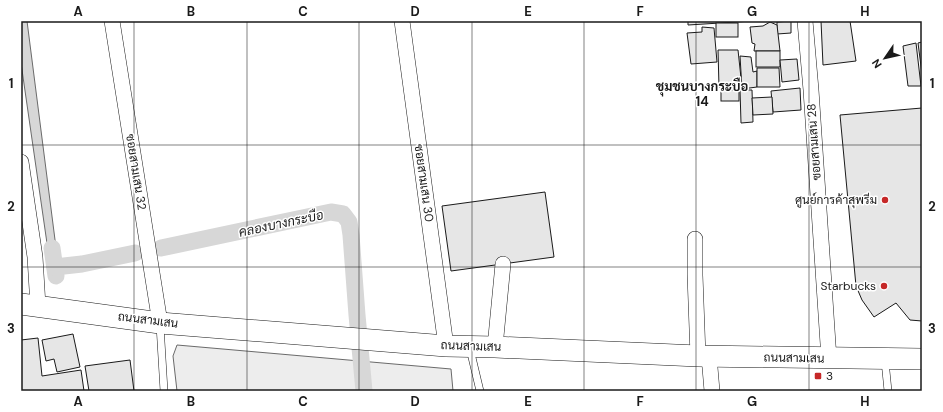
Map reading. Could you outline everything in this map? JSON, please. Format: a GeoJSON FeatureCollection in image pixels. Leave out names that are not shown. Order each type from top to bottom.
{"type":"FeatureCollection","features":[{"type":"Feature","properties":{"kind":"main road","name":"ถนนสามเสน"},"geometry":{"type":"LineString","coordinates":[[30,305],[160,323],[446,346],[703,356],[922,359]]}},
{"type":"Feature","properties":{"kind":"street","name":"ซอยสามเสน 32"},"geometry":{"type":"LineString","coordinates":[[112,21],[160,323]]}},
{"type":"Feature","properties":{"kind":"street","name":"ซอยสามเสน 30"},"geometry":{"type":"LineString","coordinates":[[402,21],[446,346]]}},
{"type":"Feature","properties":{"kind":"street","name":"ซอยสามเสน 28"},"geometry":{"type":"LineString","coordinates":[[805,21],[829,358]]}},
{"type":"Feature","properties":{"kind":"street"},"geometry":{"type":"LineString","coordinates":[[21,162],[35,256],[30,305]]}},
{"type":"Feature","properties":{"kind":"street"},"geometry":{"type":"LineString","coordinates":[[695,239],[695,275],[703,356],[712,391]]}},
{"type":"Feature","properties":{"kind":"street"},"geometry":{"type":"LineString","coordinates":[[495,347],[503,264]]}},
{"type":"Feature","properties":{"kind":"lane"},"geometry":{"type":"LineString","coordinates":[[160,323],[164,391]]}},
{"type":"Feature","properties":{"kind":"lane"},"geometry":{"type":"LineString","coordinates":[[469,346],[480,391]]}},
{"type":"Feature","properties":{"kind":"lane"},"geometry":{"type":"LineString","coordinates":[[885,359],[888,391]]}},
{"type":"Feature","properties":{"kind":"shaded area"},"geometry":{"type":"Polygon","coordinates":[[[21,21],[27,21],[59,271],[51,271],[21,63],[21,21]]]}},
{"type":"Feature","properties":{"kind":"shaded area"},"geometry":{"type":"Polygon","coordinates":[[[177,345],[451,369],[453,391],[177,391],[173,356],[177,345]]]}},
{"type":"Feature","properties":{"kind":"building"},"geometry":{"type":"Polygon","coordinates":[[[688,21],[752,21],[688,25],[688,21]]]}},
{"type":"Feature","properties":{"kind":"building"},"geometry":{"type":"Polygon","coordinates":[[[791,21],[791,33],[777,34],[777,22],[791,21]]]}},
{"type":"Feature","properties":{"kind":"building"},"geometry":{"type":"Polygon","coordinates":[[[821,21],[850,21],[856,61],[823,65],[821,21]]]}},
{"type":"Feature","properties":{"kind":"building"},"geometry":{"type":"Polygon","coordinates":[[[770,22],[777,25],[780,51],[754,51],[755,44],[752,43],[750,27],[763,26],[770,22]]]}},
{"type":"Feature","properties":{"kind":"building"},"geometry":{"type":"Polygon","coordinates":[[[716,23],[738,23],[738,37],[716,37],[716,23]]]}},
{"type":"Feature","properties":{"kind":"building"},"geometry":{"type":"Polygon","coordinates":[[[702,27],[714,28],[717,62],[691,64],[687,33],[702,32],[702,27]]]}},
{"type":"Feature","properties":{"kind":"building"},"geometry":{"type":"Polygon","coordinates":[[[922,42],[922,74],[918,43],[922,42]]]}},
{"type":"Feature","properties":{"kind":"building"},"geometry":{"type":"Polygon","coordinates":[[[916,43],[921,86],[908,86],[903,46],[916,43]]]}},
{"type":"Feature","properties":{"kind":"building"},"geometry":{"type":"Polygon","coordinates":[[[718,50],[738,50],[741,78],[735,78],[735,87],[719,87],[718,50]]]}},
{"type":"Feature","properties":{"kind":"building"},"geometry":{"type":"Polygon","coordinates":[[[756,51],[780,51],[780,67],[756,67],[756,51]]]}},
{"type":"Feature","properties":{"kind":"building"},"geometry":{"type":"Polygon","coordinates":[[[740,56],[751,57],[753,72],[757,71],[757,87],[742,89],[740,56]]]}},
{"type":"Feature","properties":{"kind":"building"},"geometry":{"type":"Polygon","coordinates":[[[797,59],[799,80],[782,82],[780,60],[797,59]]]}},
{"type":"Feature","properties":{"kind":"building"},"geometry":{"type":"Polygon","coordinates":[[[757,68],[779,68],[780,87],[757,87],[757,68]]]}},
{"type":"Feature","properties":{"kind":"building"},"geometry":{"type":"Polygon","coordinates":[[[800,88],[801,110],[773,112],[771,91],[800,88]]]}},
{"type":"Feature","properties":{"kind":"building"},"geometry":{"type":"Polygon","coordinates":[[[721,90],[739,90],[739,101],[721,101],[721,90]]]}},
{"type":"Feature","properties":{"kind":"building"},"geometry":{"type":"Polygon","coordinates":[[[740,90],[752,90],[753,122],[741,123],[740,90]]]}},
{"type":"Feature","properties":{"kind":"building"},"geometry":{"type":"Polygon","coordinates":[[[772,97],[773,114],[753,115],[752,98],[772,97]]]}},
{"type":"Feature","properties":{"kind":"building","name":"ศูนย์การค้าสุพรีม"},"geometry":{"type":"Polygon","coordinates":[[[922,108],[922,321],[910,320],[896,303],[874,317],[862,300],[856,286],[840,115],[922,108]]]}},
{"type":"Feature","properties":{"kind":"building"},"geometry":{"type":"Polygon","coordinates":[[[545,192],[554,257],[451,271],[442,206],[545,192]]]}},
{"type":"Feature","properties":{"kind":"building"},"geometry":{"type":"Polygon","coordinates":[[[73,334],[80,367],[57,372],[54,359],[46,361],[42,340],[73,334]]]}},
{"type":"Feature","properties":{"kind":"building"},"geometry":{"type":"Polygon","coordinates":[[[38,338],[42,376],[81,370],[84,391],[21,391],[21,340],[38,338]]]}},
{"type":"Feature","properties":{"kind":"building"},"geometry":{"type":"Polygon","coordinates":[[[130,360],[134,391],[89,391],[85,366],[130,360]]]}},
{"type":"Feature","properties":{"kind":"waterway","name":"คลองบางกระบือ"},"geometry":{"type":"LineString","coordinates":[[161,248],[331,212],[343,214],[349,222],[351,235],[364,391]]}},
{"type":"Feature","properties":{"kind":"waterway","name":"คลองบางกระบือ"},"geometry":{"type":"LineString","coordinates":[[52,248],[56,276]]}},
{"type":"Feature","properties":{"kind":"waterway","name":"คลองบางกระบือ"},"geometry":{"type":"LineString","coordinates":[[55,267],[82,264],[135,253]]}},
{"type":"Feature","properties":{"kind":"place","name":"ศูนย์การค้าสุพรีม"},"geometry":{"type":"Point","coordinates":[885,200]}},
{"type":"Feature","properties":{"kind":"place","name":"Starbucks"},"geometry":{"type":"Point","coordinates":[884,286]}},
{"type":"Feature","properties":{"kind":"place","name":"3"},"geometry":{"type":"Point","coordinates":[818,376]}},
{"type":"Feature","properties":{"kind":"district","name":"ชุมชนบางกระบือ 14"},"geometry":{"type":"Point","coordinates":[702,94]}}]}
